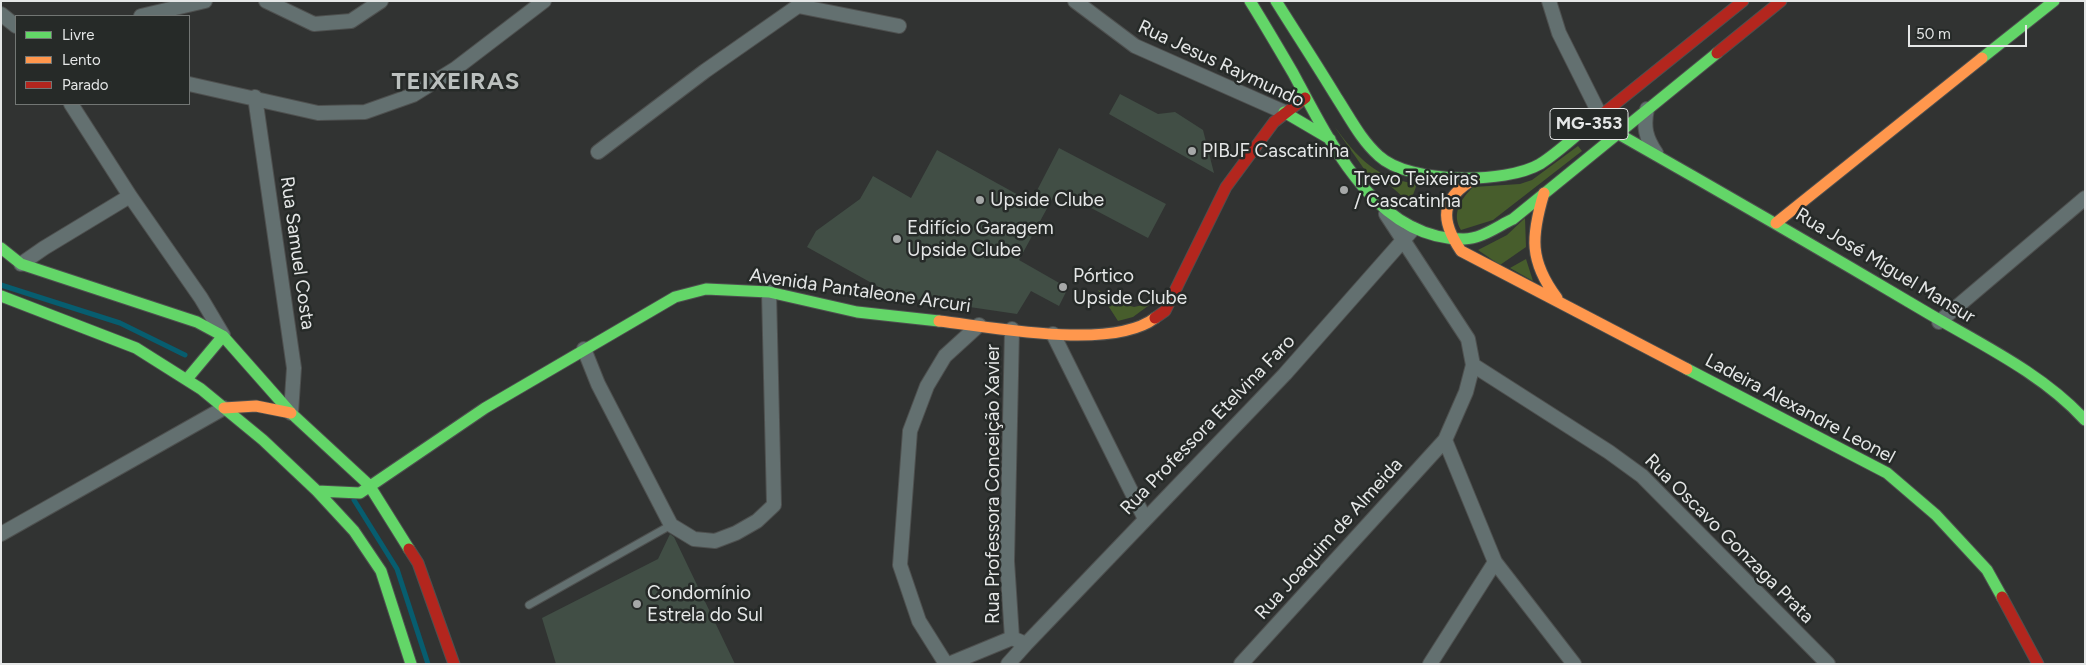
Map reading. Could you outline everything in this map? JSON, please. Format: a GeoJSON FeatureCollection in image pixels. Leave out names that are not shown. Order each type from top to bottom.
{"type":"FeatureCollection","features":[{"type":"Feature","properties":{"kind":"street"},"geometry":{"type":"LineString","coordinates":[[144,15],[205,1]]}},
{"type":"Feature","properties":{"kind":"street"},"geometry":{"type":"LineString","coordinates":[[266,1],[314,24],[351,22],[381,1]]}},
{"type":"Feature","properties":{"kind":"street"},"geometry":{"type":"LineString","coordinates":[[190,84],[255,97],[318,113],[365,112],[413,95],[456,69],[544,1]]}},
{"type":"Feature","properties":{"kind":"street","name":"Rua Jesus Raymundo"},"geometry":{"type":"LineString","coordinates":[[1075,1],[1135,46],[1284,112],[1330,139]]}},
{"type":"Feature","properties":{"kind":"street","name":"MG-353"},"geometry":{"type":"LineString","coordinates":[[1250,1],[1280,50],[1305,98],[1360,184],[1380,204],[1413,229],[1452,239],[1466,239],[1481,235],[1513,219],[1781,1]]}},
{"type":"Feature","properties":{"kind":"street","name":"MG-353"},"geometry":{"type":"LineString","coordinates":[[1276,1],[1360,134],[1386,163],[1409,171],[1474,178],[1503,177],[1519,173],[1540,164],[1743,1]]}},
{"type":"Feature","properties":{"kind":"street"},"geometry":{"type":"LineString","coordinates":[[1549,1],[1559,33],[1600,116]]}},
{"type":"Feature","properties":{"kind":"street"},"geometry":{"type":"LineString","coordinates":[[1776,223],[2054,1]]}},
{"type":"Feature","properties":{"kind":"street"},"geometry":{"type":"LineString","coordinates":[[598,152],[786,8],[798,6],[899,26]]}},
{"type":"Feature","properties":{"kind":"street"},"geometry":{"type":"LineString","coordinates":[[1,14],[15,25]]}},
{"type":"Feature","properties":{"kind":"street"},"geometry":{"type":"LineString","coordinates":[[1305,98],[1315,96],[1327,106],[1362,154],[1386,171],[1404,177],[1429,181],[1445,182],[1455,177]]}},
{"type":"Feature","properties":{"kind":"street","name":"Rua Samuel Costa"},"geometry":{"type":"LineString","coordinates":[[255,97],[294,368],[291,414]]}},
{"type":"Feature","properties":{"kind":"street","name":"Avenida Pantaleone Arcuri"},"geometry":{"type":"LineString","coordinates":[[316,491],[360,493],[485,408],[584,349],[675,297],[706,289],[769,292],[857,312],[1053,334],[1122,333],[1145,326],[1165,311],[1226,187],[1274,122],[1284,112],[1305,98]]}},
{"type":"Feature","properties":{"kind":"street"},"geometry":{"type":"LineString","coordinates":[[72,105],[130,196],[201,298],[223,336],[291,414],[369,486],[418,563],[454,664]]}},
{"type":"Feature","properties":{"kind":"street"},"geometry":{"type":"LineString","coordinates":[[1647,109],[1645,130],[1648,141],[1658,156]]}},
{"type":"Feature","properties":{"kind":"street","name":"Rua José Miguel Mansur"},"geometry":{"type":"LineString","coordinates":[[1617,133],[1776,223],[1939,322],[2023,370],[2066,399],[2083,414]]}},
{"type":"Feature","properties":{"kind":"street"},"geometry":{"type":"LineString","coordinates":[[1452,239],[1447,228],[1446,215],[1448,204],[1454,193],[1463,184],[1474,178]]}},
{"type":"Feature","properties":{"kind":"street","name":"Ladeira Alexandre Leonel"},"geometry":{"type":"LineString","coordinates":[[1544,193],[1536,228],[1536,251],[1543,279],[1560,301]]}},
{"type":"Feature","properties":{"kind":"street"},"geometry":{"type":"LineString","coordinates":[[21,264],[130,196]]}},
{"type":"Feature","properties":{"kind":"street"},"geometry":{"type":"LineString","coordinates":[[1939,322],[2085,198]]}},
{"type":"Feature","properties":{"kind":"street"},"geometry":{"type":"LineString","coordinates":[[1380,204],[1402,242],[1468,339],[1473,365]]}},
{"type":"Feature","properties":{"kind":"street","name":"Rua Professora Etelvina Faro"},"geometry":{"type":"LineString","coordinates":[[1008,664],[1285,374],[1413,229]]}},
{"type":"Feature","properties":{"kind":"street","name":"Ladeira Alexandre Leonel"},"geometry":{"type":"LineString","coordinates":[[1452,239],[1461,251],[1887,473],[1936,515],[1987,570],[2038,664]]}},
{"type":"Feature","properties":{"kind":"street"},"geometry":{"type":"LineString","coordinates":[[1,248],[21,264],[198,322],[223,336]]}},
{"type":"Feature","properties":{"kind":"street"},"geometry":{"type":"LineString","coordinates":[[584,349],[598,384],[671,525],[694,539],[715,541],[736,533],[756,521],[774,505],[769,292]]}},
{"type":"Feature","properties":{"kind":"street"},"geometry":{"type":"LineString","coordinates":[[1,296],[136,348],[187,379],[263,440],[354,531],[382,571],[412,664]]}},
{"type":"Feature","properties":{"kind":"street"},"geometry":{"type":"LineString","coordinates":[[979,326],[945,356],[927,386],[910,431],[900,565],[919,621],[947,664],[1012,638],[1026,644]]}},
{"type":"Feature","properties":{"kind":"street","name":"Rua Professora Conceição Xavier"},"geometry":{"type":"LineString","coordinates":[[1012,329],[1007,561],[1012,638]]}},
{"type":"Feature","properties":{"kind":"street"},"geometry":{"type":"LineString","coordinates":[[1053,334],[1145,519]]}},
{"type":"Feature","properties":{"kind":"street"},"geometry":{"type":"LineString","coordinates":[[187,379],[223,336]]}},
{"type":"Feature","properties":{"kind":"street","name":"Rua Joaquim de Almeida"},"geometry":{"type":"LineString","coordinates":[[1241,664],[1445,440],[1466,392],[1473,365]]}},
{"type":"Feature","properties":{"kind":"street","name":"Rua Oscavo Gonzaga Prata"},"geometry":{"type":"LineString","coordinates":[[1473,365],[1609,452],[1642,476],[1828,664]]}},
{"type":"Feature","properties":{"kind":"street"},"geometry":{"type":"LineString","coordinates":[[1,534],[224,408],[256,406],[291,414]]}},
{"type":"Feature","properties":{"kind":"street"},"geometry":{"type":"LineString","coordinates":[[1445,440],[1495,562],[1574,664]]}},
{"type":"Feature","properties":{"kind":"street"},"geometry":{"type":"LineString","coordinates":[[1430,664],[1495,562]]}},
{"type":"Feature","properties":{"kind":"lane"},"geometry":{"type":"LineString","coordinates":[[529,605],[671,525]]}},
{"type":"Feature","properties":{"kind":"green space"},"geometry":{"type":"Polygon","coordinates":[[[1334,126],[1351,148],[1369,165],[1390,177],[1417,184],[1410,203],[1379,176],[1369,176],[1334,126]]]}},
{"type":"Feature","properties":{"kind":"green space"},"geometry":{"type":"Polygon","coordinates":[[[1578,146],[1582,151],[1493,220],[1461,230],[1458,224],[1457,213],[1461,202],[1473,187],[1520,184],[1532,180],[1578,146]]]}},
{"type":"Feature","properties":{"kind":"green space"},"geometry":{"type":"Polygon","coordinates":[[[1525,218],[1526,247],[1500,265],[1478,250],[1507,235],[1525,218]]]}},
{"type":"Feature","properties":{"kind":"green space"},"geometry":{"type":"Polygon","coordinates":[[[1526,259],[1533,281],[1510,268],[1526,259]]]}},
{"type":"Feature","properties":{"kind":"green space"},"geometry":{"type":"Polygon","coordinates":[[[1098,290],[1134,307],[1152,303],[1133,317],[1118,321],[1098,290]]]}},
{"type":"Feature","properties":{"kind":"building","name":"PIBJF Cascatinha"},"geometry":{"type":"Polygon","coordinates":[[[1120,94],[1158,114],[1175,112],[1203,130],[1214,173],[1109,114],[1120,94]]]}},
{"type":"Feature","properties":{"kind":"building"},"geometry":{"type":"Polygon","coordinates":[[[1059,148],[1166,204],[1148,238],[1057,190],[1019,260],[1068,288],[1059,306],[1031,291],[1017,314],[895,296],[807,247],[816,231],[860,199],[873,176],[911,198],[937,150],[1031,202],[1059,148]]]}},
{"type":"Feature","properties":{"kind":"building","name":"Condomínio Estrela do Sul"},"geometry":{"type":"Polygon","coordinates":[[[670,534],[674,537],[735,664],[556,664],[542,618],[658,559],[670,534]]]}},
{"type":"Feature","properties":{"kind":"waterway"},"geometry":{"type":"LineString","coordinates":[[1,285],[120,323],[185,355]]}},
{"type":"Feature","properties":{"kind":"waterway"},"geometry":{"type":"LineString","coordinates":[[354,500],[397,569],[428,664]]}},
{"type":"Feature","properties":{"kind":"traffic: fast"},"geometry":{"type":"LineString","coordinates":[[1250,1],[1293,73],[1322,127],[1339,155],[1359,182],[1380,205],[1405,223],[1433,235],[1464,239],[1483,235],[1513,219],[1717,53]]}},
{"type":"Feature","properties":{"kind":"traffic: fast"},"geometry":{"type":"LineString","coordinates":[[1276,1],[1361,136],[1379,156],[1393,165],[1412,172],[1458,178],[1482,178],[1525,171],[1540,164],[1561,149],[1594,121]]}},
{"type":"Feature","properties":{"kind":"traffic: fast"},"geometry":{"type":"LineString","coordinates":[[1982,58],[2054,1]]}},
{"type":"Feature","properties":{"kind":"traffic: fast"},"geometry":{"type":"LineString","coordinates":[[1284,112],[1330,139]]}},
{"type":"Feature","properties":{"kind":"traffic: fast"},"geometry":{"type":"LineString","coordinates":[[1617,133],[2010,360],[2050,388],[2085,420]]}},
{"type":"Feature","properties":{"kind":"traffic: fast"},"geometry":{"type":"LineString","coordinates":[[1,248],[21,264],[197,322],[223,336],[291,413],[369,485],[409,549]]}},
{"type":"Feature","properties":{"kind":"traffic: fast"},"geometry":{"type":"LineString","coordinates":[[317,491],[360,493],[485,408],[675,297],[706,289],[769,292],[857,312],[939,321]]}},
{"type":"Feature","properties":{"kind":"traffic: fast"},"geometry":{"type":"LineString","coordinates":[[1,296],[136,348],[201,389],[263,440],[317,491],[354,531],[381,571],[411,664]]}},
{"type":"Feature","properties":{"kind":"traffic: fast"},"geometry":{"type":"LineString","coordinates":[[187,379],[223,336]]}},
{"type":"Feature","properties":{"kind":"traffic: fast"},"geometry":{"type":"LineString","coordinates":[[1687,369],[1887,473],[1936,515],[1987,570],[2002,597]]}},
{"type":"Feature","properties":{"kind":"traffic: slow"},"geometry":{"type":"LineString","coordinates":[[1776,223],[1982,58]]}},
{"type":"Feature","properties":{"kind":"traffic: slow"},"geometry":{"type":"LineString","coordinates":[[1474,179],[1455,194],[1449,202],[1447,211],[1449,229],[1461,251],[1687,369]]}},
{"type":"Feature","properties":{"kind":"traffic: slow"},"geometry":{"type":"LineString","coordinates":[[1544,193],[1537,222],[1535,248],[1541,272],[1557,298]]}},
{"type":"Feature","properties":{"kind":"traffic: slow"},"geometry":{"type":"LineString","coordinates":[[939,321],[1019,331],[1082,335],[1111,333],[1136,328],[1155,318]]}},
{"type":"Feature","properties":{"kind":"traffic: slow"},"geometry":{"type":"LineString","coordinates":[[224,408],[256,406],[291,413]]}},
{"type":"Feature","properties":{"kind":"traffic: jam"},"geometry":{"type":"LineString","coordinates":[[1594,121],[1743,1]]}},
{"type":"Feature","properties":{"kind":"traffic: jam"},"geometry":{"type":"LineString","coordinates":[[1717,53],[1781,1]]}},
{"type":"Feature","properties":{"kind":"traffic: jam"},"geometry":{"type":"LineString","coordinates":[[1155,318],[1165,311],[1226,187],[1274,122],[1305,98]]}},
{"type":"Feature","properties":{"kind":"traffic: jam"},"geometry":{"type":"LineString","coordinates":[[409,549],[418,563],[454,664]]}},
{"type":"Feature","properties":{"kind":"traffic: jam"},"geometry":{"type":"LineString","coordinates":[[2002,597],[2038,664]]}},
{"type":"Feature","properties":{"kind":"place","name":"PIBJF Cascatinha"},"geometry":{"type":"Point","coordinates":[1192,151]}},
{"type":"Feature","properties":{"kind":"place","name":"Trevo Teixeiras / Cascatinha"},"geometry":{"type":"Point","coordinates":[1344,190]}},
{"type":"Feature","properties":{"kind":"place","name":"Upside Clube"},"geometry":{"type":"Point","coordinates":[980,200]}},
{"type":"Feature","properties":{"kind":"place","name":"Edifício Garagem Upside Clube"},"geometry":{"type":"Point","coordinates":[897,239]}},
{"type":"Feature","properties":{"kind":"place","name":"Pórtico Upside Clube"},"geometry":{"type":"Point","coordinates":[1063,287]}},
{"type":"Feature","properties":{"kind":"place","name":"Condomínio Estrela do Sul"},"geometry":{"type":"Point","coordinates":[637,604]}},
{"type":"Feature","properties":{"kind":"district","name":"TEIXEIRAS"},"geometry":{"type":"Point","coordinates":[456,82]}}]}
